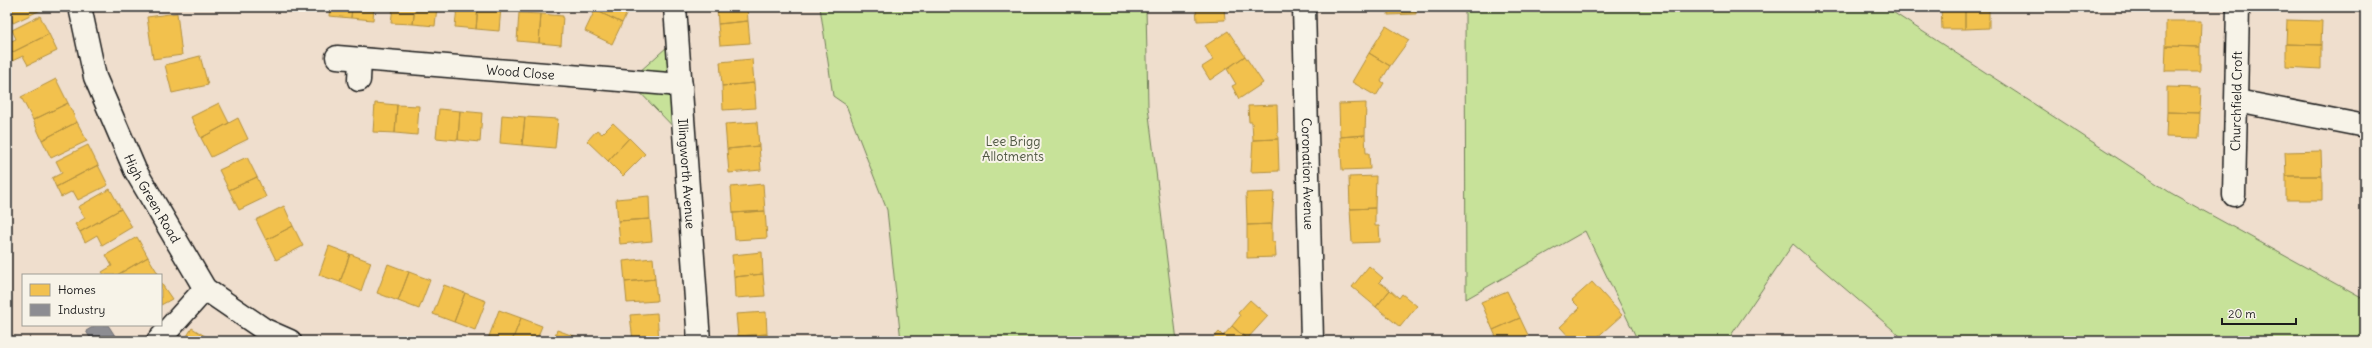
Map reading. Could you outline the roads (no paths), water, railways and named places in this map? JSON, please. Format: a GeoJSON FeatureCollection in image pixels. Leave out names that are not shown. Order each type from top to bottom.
{"type":"FeatureCollection","features":[{"type":"Feature","properties":{"kind":"street","name":"High Green Road"},"geometry":{"type":"LineString","coordinates":[[80,7],[95,77],[135,170],[204,289],[265,330],[290,341]]}},
{"type":"Feature","properties":{"kind":"street","name":"Illingworth Avenue"},"geometry":{"type":"LineString","coordinates":[[675,7],[682,85],[699,341]]}},
{"type":"Feature","properties":{"kind":"street","name":"Coronation Avenue"},"geometry":{"type":"LineString","coordinates":[[1304,7],[1312,341]]}},
{"type":"Feature","properties":{"kind":"street","name":"Churchfield Croft"},"geometry":{"type":"LineString","coordinates":[[2234,194],[2238,7]]}},
{"type":"Feature","properties":{"kind":"street","name":"Wood Close"},"geometry":{"type":"LineString","coordinates":[[337,57],[682,85]]}},
{"type":"Feature","properties":{"kind":"street"},"geometry":{"type":"LineString","coordinates":[[359,80],[360,59]]}},
{"type":"Feature","properties":{"kind":"street"},"geometry":{"type":"LineString","coordinates":[[2237,101],[2365,126]]}},
{"type":"Feature","properties":{"kind":"street"},"geometry":{"type":"LineString","coordinates":[[158,341],[204,289]]}},
{"type":"Feature","properties":{"kind":"park label","name":"Lee Brigg Allotments"},"geometry":{"type":"Point","coordinates":[1013,148]}}]}
